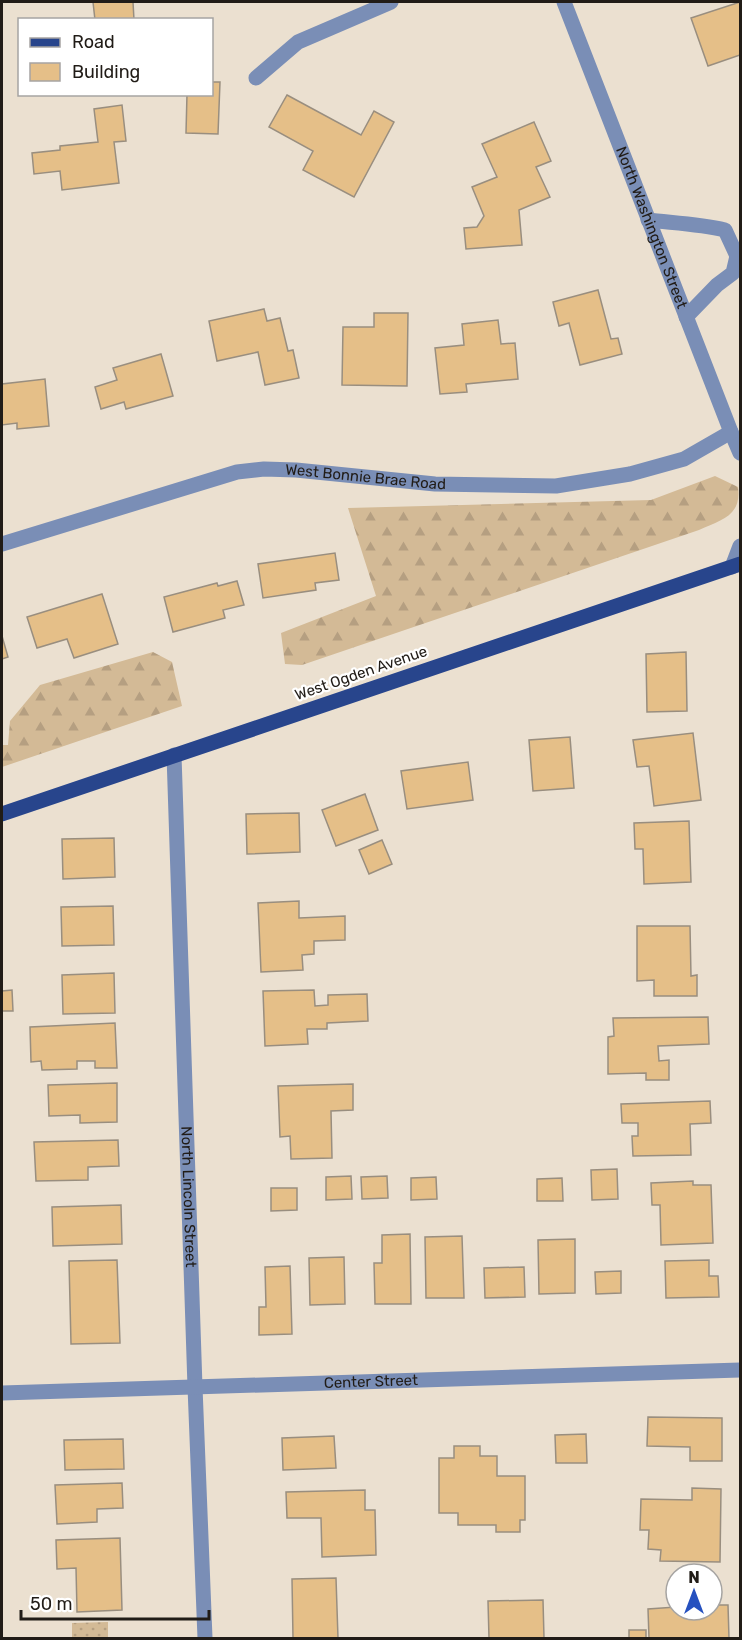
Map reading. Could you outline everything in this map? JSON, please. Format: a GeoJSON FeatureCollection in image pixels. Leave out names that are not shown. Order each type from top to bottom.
{"type":"FeatureCollection","features":[{"type":"Feature","properties":{"kind":"main road","name":"West Ogden Avenue"},"geometry":{"type":"LineString","coordinates":[[2,814],[736,566]]}},
{"type":"Feature","properties":{"kind":"street"},"geometry":{"type":"LineString","coordinates":[[256,78],[298,42],[391,2]]}},
{"type":"Feature","properties":{"kind":"street","name":"North Washington Street"},"geometry":{"type":"LineString","coordinates":[[564,2],[741,453]]}},
{"type":"Feature","properties":{"kind":"street"},"geometry":{"type":"LineString","coordinates":[[648,220],[681,225],[706,225],[725,230],[731,241],[736,256],[733,273],[717,285],[686,317]]}},
{"type":"Feature","properties":{"kind":"street","name":"West Bonnie Brae Road"},"geometry":{"type":"LineString","coordinates":[[2,544],[237,472],[264,469],[296,470],[435,484],[556,486],[630,474],[684,459],[731,432]]}},
{"type":"Feature","properties":{"kind":"street"},"geometry":{"type":"LineString","coordinates":[[736,566],[741,546]]}},
{"type":"Feature","properties":{"kind":"street","name":"North Lincoln Street"},"geometry":{"type":"LineString","coordinates":[[174,755],[205,1638]]}},
{"type":"Feature","properties":{"kind":"street","name":"Center Street"},"geometry":{"type":"LineString","coordinates":[[2,1393],[741,1370]]}},
{"type":"Feature","properties":{"kind":"green space"},"geometry":{"type":"Polygon","coordinates":[[[715,476],[738,487],[737,505],[722,520],[699,530],[302,665],[285,664],[281,633],[376,596],[348,508],[651,500],[715,476]]]}},
{"type":"Feature","properties":{"kind":"green space"},"geometry":{"type":"Polygon","coordinates":[[[153,652],[172,662],[182,706],[2,767],[2,745],[8,745],[10,721],[40,685],[153,652]]]}},
{"type":"Feature","properties":{"kind":"green space"},"geometry":{"type":"Polygon","coordinates":[[[108,1622],[108,1638],[72,1638],[72,1623],[108,1622]]]}},
{"type":"Feature","properties":{"kind":"building"},"geometry":{"type":"Polygon","coordinates":[[[93,2],[133,2],[134,18],[95,18],[93,2]]]}},
{"type":"Feature","properties":{"kind":"building"},"geometry":{"type":"Polygon","coordinates":[[[740,2],[740,55],[708,66],[691,18],[740,2]]]}},
{"type":"Feature","properties":{"kind":"building"},"geometry":{"type":"Polygon","coordinates":[[[213,82],[220,82],[218,134],[186,133],[187,96],[213,96],[213,82]]]}},
{"type":"Feature","properties":{"kind":"building"},"geometry":{"type":"Polygon","coordinates":[[[287,95],[361,135],[374,111],[394,122],[354,197],[303,170],[313,151],[269,127],[287,95]]]}},
{"type":"Feature","properties":{"kind":"building"},"geometry":{"type":"Polygon","coordinates":[[[122,105],[126,141],[114,142],[119,183],[62,190],[60,171],[34,174],[32,153],[60,150],[60,146],[98,142],[94,109],[122,105]]]}},
{"type":"Feature","properties":{"kind":"building"},"geometry":{"type":"Polygon","coordinates":[[[534,122],[551,161],[536,167],[550,197],[519,210],[522,245],[466,249],[464,228],[477,227],[484,216],[472,187],[497,177],[482,144],[534,122]]]}},
{"type":"Feature","properties":{"kind":"building"},"geometry":{"type":"Polygon","coordinates":[[[598,290],[611,339],[618,338],[622,354],[580,365],[569,323],[559,326],[553,302],[598,290]]]}},
{"type":"Feature","properties":{"kind":"building"},"geometry":{"type":"Polygon","coordinates":[[[264,309],[267,321],[280,318],[288,351],[293,350],[299,378],[265,385],[258,352],[217,361],[209,321],[264,309]]]}},
{"type":"Feature","properties":{"kind":"building"},"geometry":{"type":"Polygon","coordinates":[[[374,313],[408,313],[407,386],[342,385],[343,327],[374,327],[374,313]]]}},
{"type":"Feature","properties":{"kind":"building"},"geometry":{"type":"Polygon","coordinates":[[[498,320],[501,344],[515,343],[518,379],[466,384],[467,392],[440,394],[435,348],[464,345],[462,324],[498,320]]]}},
{"type":"Feature","properties":{"kind":"building"},"geometry":{"type":"Polygon","coordinates":[[[161,354],[173,396],[126,409],[124,402],[101,409],[95,387],[117,380],[113,368],[161,354]]]}},
{"type":"Feature","properties":{"kind":"building"},"geometry":{"type":"Polygon","coordinates":[[[45,379],[49,426],[17,429],[17,423],[2,425],[2,384],[45,379]]]}},
{"type":"Feature","properties":{"kind":"building"},"geometry":{"type":"Polygon","coordinates":[[[335,553],[339,580],[315,583],[316,590],[263,598],[258,564],[335,553]]]}},
{"type":"Feature","properties":{"kind":"building"},"geometry":{"type":"Polygon","coordinates":[[[237,581],[244,605],[223,610],[225,618],[173,632],[164,597],[217,583],[218,586],[237,581]]]}},
{"type":"Feature","properties":{"kind":"building"},"geometry":{"type":"Polygon","coordinates":[[[102,594],[118,644],[74,658],[67,639],[37,648],[27,617],[102,594]]]}},
{"type":"Feature","properties":{"kind":"building"},"geometry":{"type":"Polygon","coordinates":[[[2,636],[8,657],[2,659],[2,636]]]}},
{"type":"Feature","properties":{"kind":"building"},"geometry":{"type":"Polygon","coordinates":[[[686,652],[687,711],[647,712],[646,654],[686,652]]]}},
{"type":"Feature","properties":{"kind":"building"},"geometry":{"type":"Polygon","coordinates":[[[693,733],[701,800],[654,806],[649,766],[637,767],[633,740],[693,733]]]}},
{"type":"Feature","properties":{"kind":"building"},"geometry":{"type":"Polygon","coordinates":[[[570,737],[574,788],[533,791],[529,740],[570,737]]]}},
{"type":"Feature","properties":{"kind":"building"},"geometry":{"type":"Polygon","coordinates":[[[468,762],[473,800],[407,809],[401,771],[468,762]]]}},
{"type":"Feature","properties":{"kind":"building"},"geometry":{"type":"Polygon","coordinates":[[[365,794],[378,830],[336,846],[322,810],[365,794]]]}},
{"type":"Feature","properties":{"kind":"building"},"geometry":{"type":"Polygon","coordinates":[[[299,813],[300,852],[247,854],[246,814],[299,813]]]}},
{"type":"Feature","properties":{"kind":"building"},"geometry":{"type":"Polygon","coordinates":[[[689,821],[691,882],[644,884],[643,849],[635,849],[634,823],[689,821]]]}},
{"type":"Feature","properties":{"kind":"building"},"geometry":{"type":"Polygon","coordinates":[[[114,838],[115,877],[63,879],[62,839],[114,838]]]}},
{"type":"Feature","properties":{"kind":"building"},"geometry":{"type":"Polygon","coordinates":[[[382,840],[392,864],[369,874],[359,850],[382,840]]]}},
{"type":"Feature","properties":{"kind":"building"},"geometry":{"type":"Polygon","coordinates":[[[299,901],[299,918],[345,916],[345,940],[314,941],[314,954],[302,955],[303,970],[261,972],[258,903],[299,901]]]}},
{"type":"Feature","properties":{"kind":"building"},"geometry":{"type":"Polygon","coordinates":[[[113,906],[114,945],[62,946],[61,907],[113,906]]]}},
{"type":"Feature","properties":{"kind":"building"},"geometry":{"type":"Polygon","coordinates":[[[637,926],[690,926],[691,976],[697,975],[697,996],[654,996],[654,980],[637,981],[637,926]]]}},
{"type":"Feature","properties":{"kind":"building"},"geometry":{"type":"Polygon","coordinates":[[[114,973],[115,1013],[63,1014],[62,975],[114,973]]]}},
{"type":"Feature","properties":{"kind":"building"},"geometry":{"type":"Polygon","coordinates":[[[12,990],[13,1011],[2,1011],[2,991],[12,990]]]}},
{"type":"Feature","properties":{"kind":"building"},"geometry":{"type":"Polygon","coordinates":[[[314,990],[315,1006],[328,1005],[328,995],[367,994],[368,1021],[327,1023],[327,1029],[307,1029],[308,1044],[265,1046],[263,991],[314,990]]]}},
{"type":"Feature","properties":{"kind":"building"},"geometry":{"type":"Polygon","coordinates":[[[708,1017],[709,1044],[658,1046],[659,1061],[669,1060],[669,1080],[646,1080],[646,1073],[608,1074],[608,1037],[614,1036],[613,1018],[708,1017]]]}},
{"type":"Feature","properties":{"kind":"building"},"geometry":{"type":"Polygon","coordinates":[[[115,1023],[117,1068],[95,1068],[95,1061],[77,1061],[77,1069],[42,1070],[41,1061],[31,1062],[30,1027],[115,1023]]]}},
{"type":"Feature","properties":{"kind":"building"},"geometry":{"type":"Polygon","coordinates":[[[117,1083],[117,1122],[80,1123],[80,1115],[49,1116],[48,1085],[117,1083]]]}},
{"type":"Feature","properties":{"kind":"building"},"geometry":{"type":"Polygon","coordinates":[[[353,1084],[353,1110],[331,1111],[332,1158],[291,1159],[290,1136],[280,1137],[278,1086],[353,1084]]]}},
{"type":"Feature","properties":{"kind":"building"},"geometry":{"type":"Polygon","coordinates":[[[710,1101],[711,1123],[690,1124],[691,1155],[633,1156],[632,1136],[638,1136],[638,1123],[622,1123],[621,1104],[710,1101]]]}},
{"type":"Feature","properties":{"kind":"building"},"geometry":{"type":"Polygon","coordinates":[[[118,1140],[119,1166],[88,1167],[88,1180],[36,1181],[34,1142],[118,1140]]]}},
{"type":"Feature","properties":{"kind":"building"},"geometry":{"type":"Polygon","coordinates":[[[617,1169],[618,1199],[592,1200],[591,1170],[617,1169]]]}},
{"type":"Feature","properties":{"kind":"building"},"geometry":{"type":"Polygon","coordinates":[[[351,1176],[352,1199],[326,1200],[326,1177],[351,1176]]]}},
{"type":"Feature","properties":{"kind":"building"},"geometry":{"type":"Polygon","coordinates":[[[387,1176],[388,1198],[362,1199],[361,1177],[387,1176]]]}},
{"type":"Feature","properties":{"kind":"building"},"geometry":{"type":"Polygon","coordinates":[[[436,1177],[437,1199],[411,1200],[411,1178],[436,1177]]]}},
{"type":"Feature","properties":{"kind":"building"},"geometry":{"type":"Polygon","coordinates":[[[562,1178],[563,1201],[537,1201],[537,1179],[562,1178]]]}},
{"type":"Feature","properties":{"kind":"building"},"geometry":{"type":"Polygon","coordinates":[[[693,1181],[693,1185],[711,1185],[713,1243],[661,1245],[660,1205],[652,1205],[651,1183],[693,1181]]]}},
{"type":"Feature","properties":{"kind":"building"},"geometry":{"type":"Polygon","coordinates":[[[271,1188],[297,1188],[297,1210],[271,1211],[271,1188]]]}},
{"type":"Feature","properties":{"kind":"building"},"geometry":{"type":"Polygon","coordinates":[[[121,1205],[122,1244],[53,1246],[52,1207],[121,1205]]]}},
{"type":"Feature","properties":{"kind":"building"},"geometry":{"type":"Polygon","coordinates":[[[410,1234],[411,1304],[375,1304],[374,1263],[382,1263],[382,1235],[410,1234]]]}},
{"type":"Feature","properties":{"kind":"building"},"geometry":{"type":"Polygon","coordinates":[[[462,1236],[464,1298],[426,1298],[425,1237],[462,1236]]]}},
{"type":"Feature","properties":{"kind":"building"},"geometry":{"type":"Polygon","coordinates":[[[575,1239],[575,1293],[539,1294],[538,1240],[575,1239]]]}},
{"type":"Feature","properties":{"kind":"building"},"geometry":{"type":"Polygon","coordinates":[[[344,1257],[345,1304],[310,1305],[309,1258],[344,1257]]]}},
{"type":"Feature","properties":{"kind":"building"},"geometry":{"type":"Polygon","coordinates":[[[117,1260],[120,1343],[71,1344],[69,1261],[117,1260]]]}},
{"type":"Feature","properties":{"kind":"building"},"geometry":{"type":"Polygon","coordinates":[[[709,1260],[709,1276],[718,1276],[719,1297],[666,1298],[665,1261],[709,1260]]]}},
{"type":"Feature","properties":{"kind":"building"},"geometry":{"type":"Polygon","coordinates":[[[290,1266],[292,1334],[259,1335],[259,1307],[266,1307],[265,1267],[290,1266]]]}},
{"type":"Feature","properties":{"kind":"building"},"geometry":{"type":"Polygon","coordinates":[[[524,1267],[525,1297],[485,1298],[484,1268],[524,1267]]]}},
{"type":"Feature","properties":{"kind":"building"},"geometry":{"type":"Polygon","coordinates":[[[621,1271],[621,1293],[596,1294],[595,1272],[621,1271]]]}},
{"type":"Feature","properties":{"kind":"building"},"geometry":{"type":"Polygon","coordinates":[[[648,1417],[722,1418],[722,1461],[690,1461],[690,1447],[647,1446],[648,1417]]]}},
{"type":"Feature","properties":{"kind":"building"},"geometry":{"type":"Polygon","coordinates":[[[586,1434],[587,1463],[556,1463],[555,1435],[586,1434]]]}},
{"type":"Feature","properties":{"kind":"building"},"geometry":{"type":"Polygon","coordinates":[[[334,1436],[336,1468],[283,1470],[282,1438],[334,1436]]]}},
{"type":"Feature","properties":{"kind":"building"},"geometry":{"type":"Polygon","coordinates":[[[123,1439],[124,1469],[65,1470],[64,1440],[123,1439]]]}},
{"type":"Feature","properties":{"kind":"building"},"geometry":{"type":"Polygon","coordinates":[[[454,1446],[480,1446],[480,1456],[497,1456],[497,1476],[525,1476],[525,1520],[520,1520],[520,1532],[496,1532],[496,1525],[458,1525],[458,1513],[439,1513],[439,1458],[454,1458],[454,1446]]]}},
{"type":"Feature","properties":{"kind":"building"},"geometry":{"type":"Polygon","coordinates":[[[122,1483],[123,1508],[97,1509],[97,1522],[57,1524],[55,1485],[122,1483]]]}},
{"type":"Feature","properties":{"kind":"building"},"geometry":{"type":"Polygon","coordinates":[[[692,1488],[721,1489],[720,1562],[660,1561],[661,1550],[648,1549],[649,1530],[640,1530],[641,1499],[692,1500],[692,1488]]]}},
{"type":"Feature","properties":{"kind":"building"},"geometry":{"type":"Polygon","coordinates":[[[365,1490],[365,1510],[375,1510],[376,1555],[322,1557],[321,1518],[287,1518],[286,1492],[365,1490]]]}},
{"type":"Feature","properties":{"kind":"building"},"geometry":{"type":"Polygon","coordinates":[[[120,1538],[122,1610],[77,1612],[76,1568],[57,1569],[56,1540],[120,1538]]]}},
{"type":"Feature","properties":{"kind":"building"},"geometry":{"type":"Polygon","coordinates":[[[336,1578],[338,1638],[293,1638],[292,1579],[336,1578]]]}},
{"type":"Feature","properties":{"kind":"building"},"geometry":{"type":"Polygon","coordinates":[[[543,1600],[544,1638],[489,1638],[488,1601],[543,1600]]]}},
{"type":"Feature","properties":{"kind":"building"},"geometry":{"type":"Polygon","coordinates":[[[724,1605],[728,1605],[729,1638],[649,1638],[648,1609],[664,1608],[664,1622],[724,1622],[724,1605]]]}},
{"type":"Feature","properties":{"kind":"building"},"geometry":{"type":"Polygon","coordinates":[[[629,1630],[646,1630],[646,1638],[629,1638],[629,1630]]]}}]}
